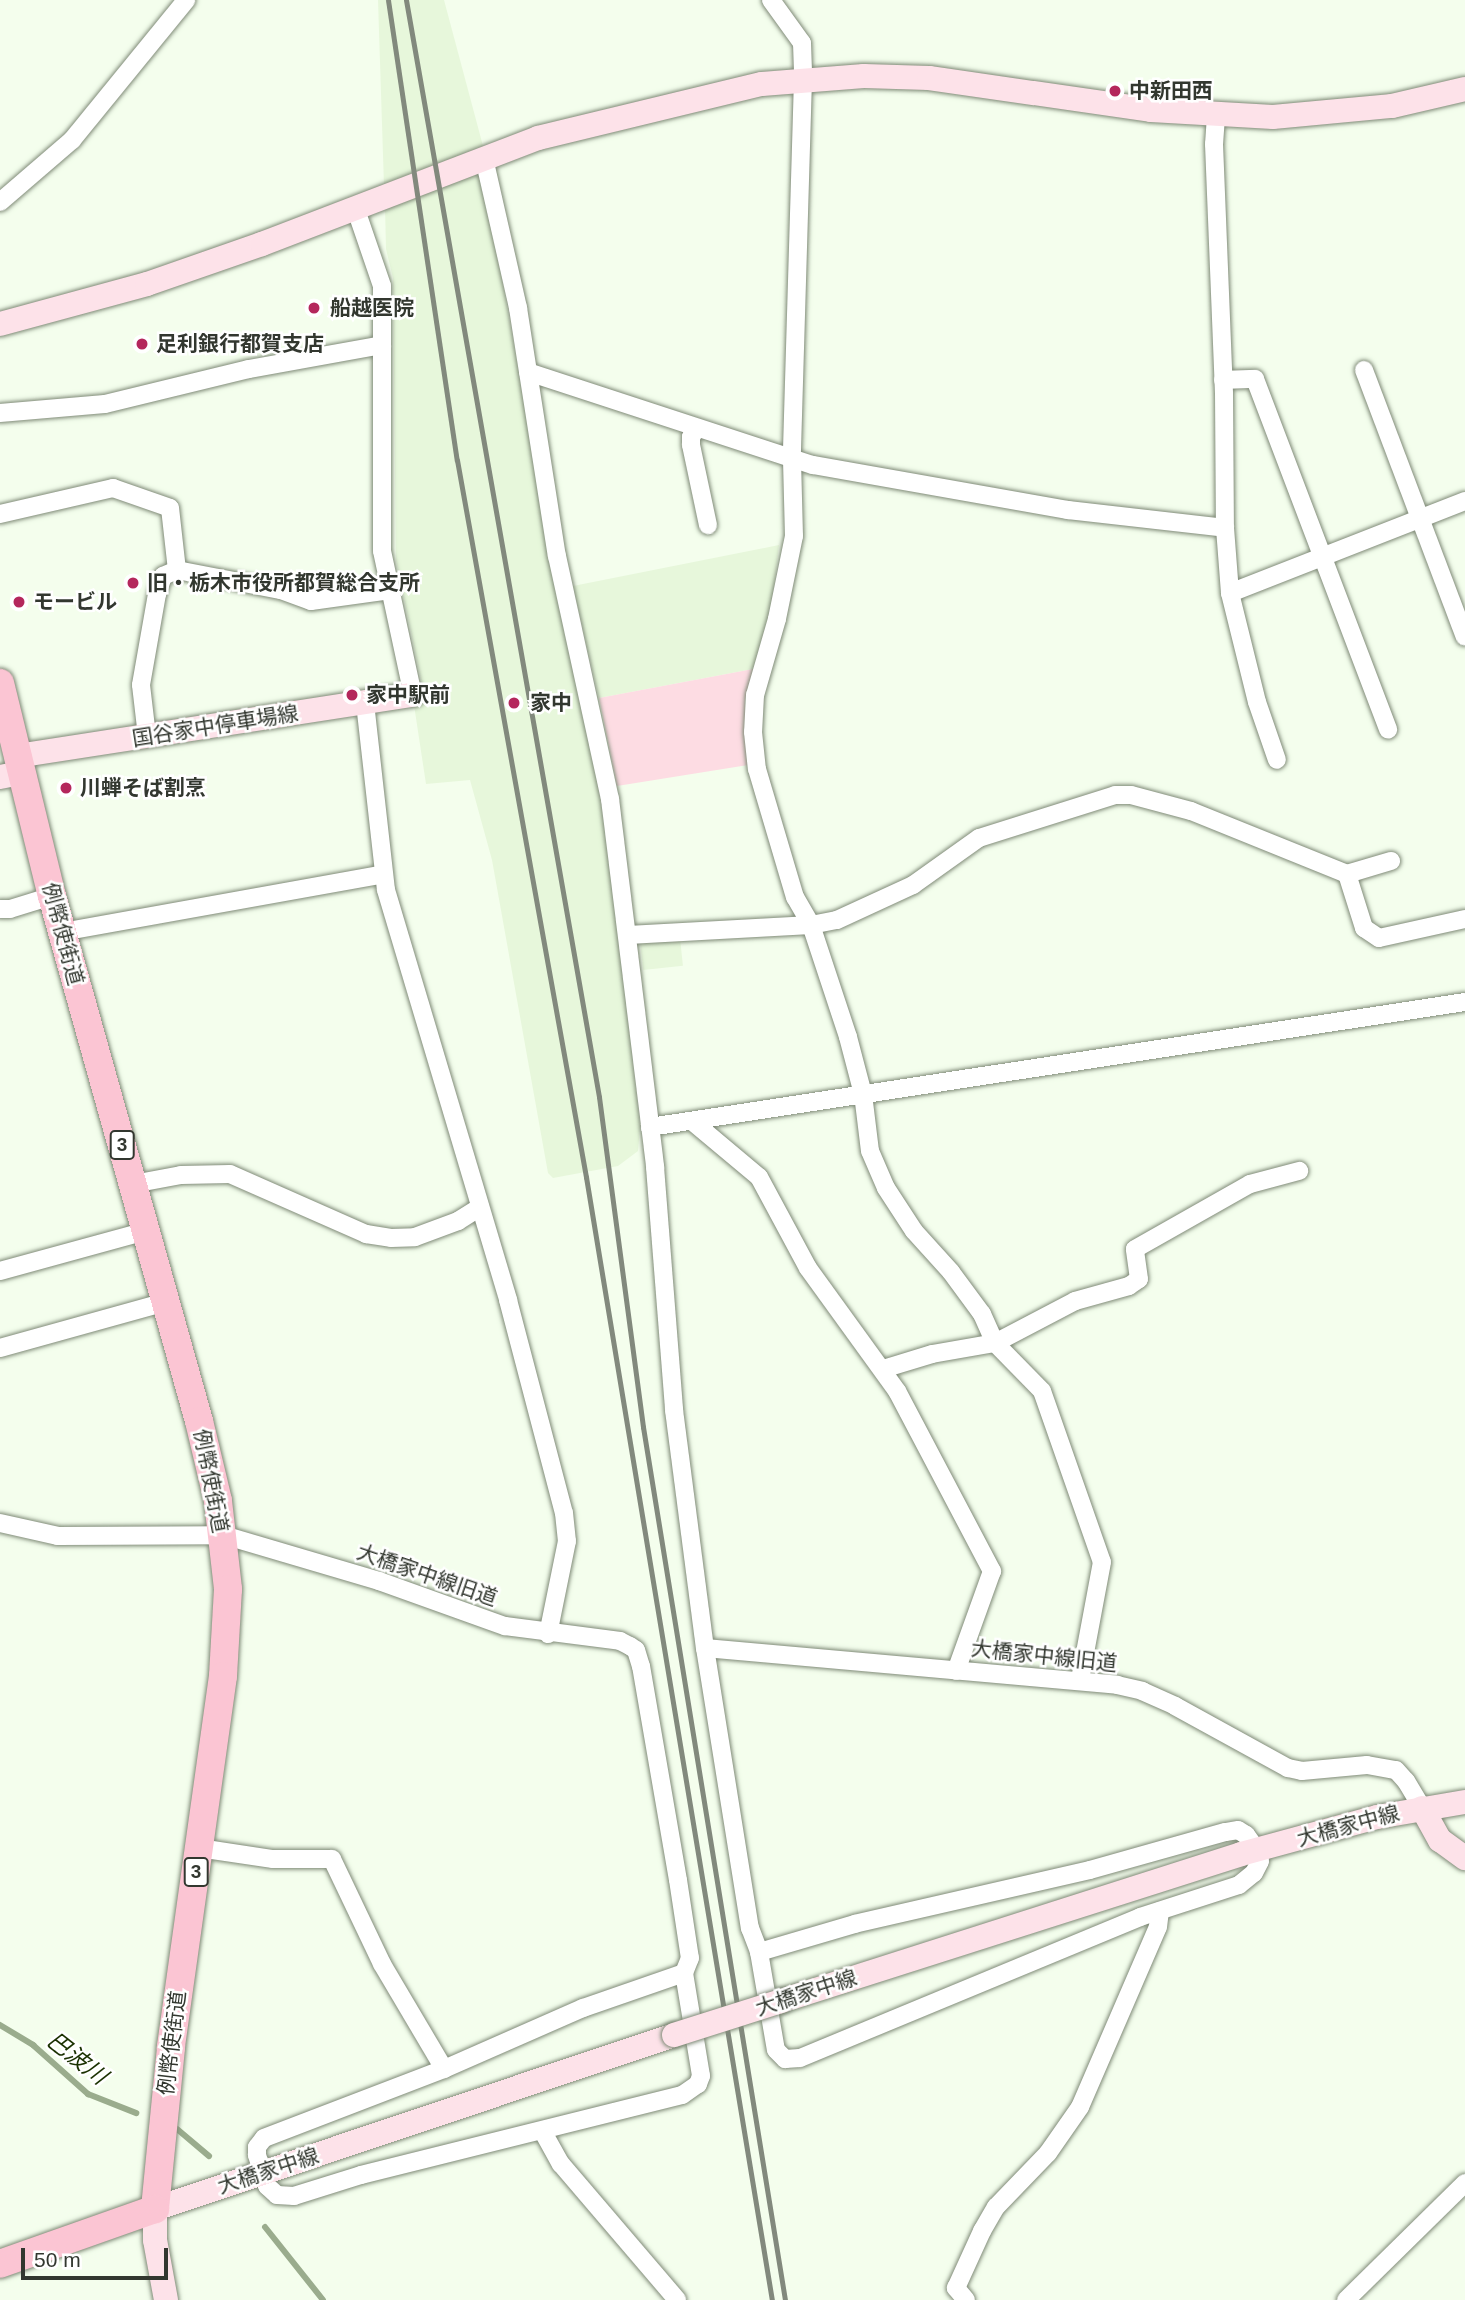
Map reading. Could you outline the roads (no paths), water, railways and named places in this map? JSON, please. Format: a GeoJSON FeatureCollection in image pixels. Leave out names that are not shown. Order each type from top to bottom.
{"type":"FeatureCollection","features":[{"type":"Feature","properties":{"kind":"main road"},"geometry":{"type":"LineString","coordinates":[[0,324],[160,279],[262,244],[537,138],[603,119],[727,90],[803,79],[929,78],[1151,110],[1216,116],[1328,114],[1464,94]]}},
{"type":"Feature","properties":{"kind":"main road","name":"例幣使街道"},"geometry":{"type":"LineString","coordinates":[[0,687],[13,769],[52,896],[202,1432],[223,1535],[228,1589],[227,1634],[171,2048],[155,2209],[155,2240],[166,2300]]}},
{"type":"Feature","properties":{"kind":"main road","name":"国谷家中停車場線"},"geometry":{"type":"LineString","coordinates":[[13,769],[147,736],[413,695]]}},
{"type":"Feature","properties":{"kind":"main road","name":"大橋家中線"},"geometry":{"type":"LineString","coordinates":[[155,2209],[674,2035],[1257,1850],[1377,1817],[1465,1802]]}},
{"type":"Feature","properties":{"kind":"main road"},"geometry":{"type":"LineString","coordinates":[[1422,1808],[1440,1840],[1465,1858]]}},
{"type":"Feature","properties":{"kind":"main road"},"geometry":{"type":"LineString","coordinates":[[0,2264],[155,2209]]}},
{"type":"Feature","properties":{"kind":"street"},"geometry":{"type":"LineString","coordinates":[[0,202],[72,140],[186,0]]}},
{"type":"Feature","properties":{"kind":"street"},"geometry":{"type":"LineString","coordinates":[[771,0],[802,43],[803,79],[792,460],[794,536],[777,619],[755,695],[753,732],[757,769],[795,897],[811,925],[848,1037],[863,1094],[870,1151],[886,1188],[914,1231],[951,1272],[982,1314],[995,1343],[1042,1391],[1102,1562],[1080,1680]]}},
{"type":"Feature","properties":{"kind":"street"},"geometry":{"type":"LineString","coordinates":[[1216,116],[1225,528],[1230,593],[1257,702],[1277,760]]}},
{"type":"Feature","properties":{"kind":"street"},"geometry":{"type":"LineString","coordinates":[[484,158],[528,372],[558,556],[610,799],[650,1127],[674,1410],[705,1648],[750,1928],[758,1952],[776,2050],[785,2059],[800,2058],[1045,1955],[1248,1880],[1260,1861],[1257,1850],[1246,1835],[1238,1830],[1225,1832],[1090,1870],[855,1924],[758,1952]]}},
{"type":"Feature","properties":{"kind":"street"},"geometry":{"type":"LineString","coordinates":[[355,207],[382,286],[382,551],[413,695]]}},
{"type":"Feature","properties":{"kind":"street"},"geometry":{"type":"LineString","coordinates":[[0,413],[105,404],[249,369],[383,345]]}},
{"type":"Feature","properties":{"kind":"street"},"geometry":{"type":"LineString","coordinates":[[1364,370],[1465,637]]}},
{"type":"Feature","properties":{"kind":"street"},"geometry":{"type":"LineString","coordinates":[[528,372],[792,460],[1068,510],[1225,528]]}},
{"type":"Feature","properties":{"kind":"street"},"geometry":{"type":"LineString","coordinates":[[1223,380],[1255,379],[1388,730]]}},
{"type":"Feature","properties":{"kind":"street"},"geometry":{"type":"LineString","coordinates":[[697,428],[691,437],[691,446],[708,525]]}},
{"type":"Feature","properties":{"kind":"street"},"geometry":{"type":"LineString","coordinates":[[0,514],[113,488],[170,508],[177,570]]}},
{"type":"Feature","properties":{"kind":"street"},"geometry":{"type":"LineString","coordinates":[[1230,593],[1465,501]]}},
{"type":"Feature","properties":{"kind":"street"},"geometry":{"type":"LineString","coordinates":[[147,736],[141,685],[157,594],[163,576],[177,570],[281,590],[311,601],[390,590]]}},
{"type":"Feature","properties":{"kind":"street"},"geometry":{"type":"LineString","coordinates":[[365,703],[383,874],[480,1206],[567,1528],[567,1541],[548,1634]]}},
{"type":"Feature","properties":{"kind":"street"},"geometry":{"type":"LineString","coordinates":[[628,935],[811,925],[837,919],[890,898],[933,872],[979,838],[1115,795],[1131,795],[1191,811],[1347,874],[1391,861]]}},
{"type":"Feature","properties":{"kind":"street"},"geometry":{"type":"LineString","coordinates":[[62,932],[383,874]]}},
{"type":"Feature","properties":{"kind":"street"},"geometry":{"type":"LineString","coordinates":[[1347,874],[1364,928],[1379,938],[1465,919]]}},
{"type":"Feature","properties":{"kind":"street"},"geometry":{"type":"LineString","coordinates":[[0,909],[10,909],[52,896]]}},
{"type":"Feature","properties":{"kind":"street"},"geometry":{"type":"LineString","coordinates":[[650,1127],[1465,1002]]}},
{"type":"Feature","properties":{"kind":"street"},"geometry":{"type":"LineString","coordinates":[[692,1121],[759,1177],[808,1268],[897,1391],[992,1571],[956,1671]]}},
{"type":"Feature","properties":{"kind":"street"},"geometry":{"type":"LineString","coordinates":[[883,1369],[932,1354],[995,1343],[1075,1301],[1129,1286],[1139,1279],[1135,1249],[1250,1184],[1298,1171]]}},
{"type":"Feature","properties":{"kind":"street"},"geometry":{"type":"LineString","coordinates":[[133,1184],[181,1175],[230,1174],[366,1234],[391,1238],[422,1234],[458,1221],[480,1206]]}},
{"type":"Feature","properties":{"kind":"street"},"geometry":{"type":"LineString","coordinates":[[0,1271],[146,1231]]}},
{"type":"Feature","properties":{"kind":"street"},"geometry":{"type":"LineString","coordinates":[[0,1348],[166,1302]]}},
{"type":"Feature","properties":{"kind":"street","name":"大橋家中線旧道"},"geometry":{"type":"LineString","coordinates":[[0,1523],[58,1536],[223,1535],[379,1581],[505,1626],[620,1642],[636,1650],[688,1946],[689,1965],[684,1973]]}},
{"type":"Feature","properties":{"kind":"street","name":"大橋家中線旧道"},"geometry":{"type":"LineString","coordinates":[[705,1648],[1080,1680],[1142,1691],[1288,1768],[1302,1771],[1367,1765],[1396,1770],[1406,1780],[1422,1808]]}},
{"type":"Feature","properties":{"kind":"street"},"geometry":{"type":"LineString","coordinates":[[199,1848],[273,1859],[332,1859],[382,1964],[444,2069]]}},
{"type":"Feature","properties":{"kind":"street"},"geometry":{"type":"LineString","coordinates":[[965,2300],[956,2288],[996,2207],[1048,2153],[1080,2107],[1158,1927],[1160,1911]]}},
{"type":"Feature","properties":{"kind":"street"},"geometry":{"type":"LineString","coordinates":[[684,1973],[701,2076],[698,2084],[682,2095],[543,2132],[360,2175],[294,2196],[277,2195],[267,2186],[261,2173],[257,2147],[264,2138],[444,2069],[583,2008],[684,1973]]}},
{"type":"Feature","properties":{"kind":"street"},"geometry":{"type":"LineString","coordinates":[[543,2132],[548,2145],[569,2174],[677,2300]]}},
{"type":"Feature","properties":{"kind":"street"},"geometry":{"type":"LineString","coordinates":[[1346,2300],[1465,2183]]}},
{"type":"Feature","properties":{"kind":"waterway","name":"巴波川"},"geometry":{"type":"LineString","coordinates":[[0,2025],[33,2045],[88,2094],[136,2113]]}},
{"type":"Feature","properties":{"kind":"waterway","name":"巴波川"},"geometry":{"type":"LineString","coordinates":[[177,2129],[209,2156]]}},
{"type":"Feature","properties":{"kind":"waterway","name":"巴波川"},"geometry":{"type":"LineString","coordinates":[[265,2227],[323,2300]]}},
{"type":"Feature","properties":{"kind":"railway"},"geometry":{"type":"LineString","coordinates":[[388,0],[457,460],[586,1177],[772,2300]]}},
{"type":"Feature","properties":{"kind":"railway"},"geometry":{"type":"LineString","coordinates":[[406,0],[599,1097],[643,1427],[785,2300]]}},
{"type":"Feature","properties":{"kind":"place","name":"中新田西"},"geometry":{"type":"Point","coordinates":[1115,91]}},
{"type":"Feature","properties":{"kind":"place","name":"船越医院"},"geometry":{"type":"Point","coordinates":[314,308]}},
{"type":"Feature","properties":{"kind":"place","name":"足利銀行都賀支店"},"geometry":{"type":"Point","coordinates":[142,344]}},
{"type":"Feature","properties":{"kind":"place","name":"旧・栃木市役所都賀総合支所"},"geometry":{"type":"Point","coordinates":[133,583]}},
{"type":"Feature","properties":{"kind":"place","name":"モービル"},"geometry":{"type":"Point","coordinates":[19,602]}},
{"type":"Feature","properties":{"kind":"place","name":"家中駅前"},"geometry":{"type":"Point","coordinates":[352,695]}},
{"type":"Feature","properties":{"kind":"place","name":"家中"},"geometry":{"type":"Point","coordinates":[514,703]}},
{"type":"Feature","properties":{"kind":"place","name":"川蝉そば割烹"},"geometry":{"type":"Point","coordinates":[66,788]}}]}
